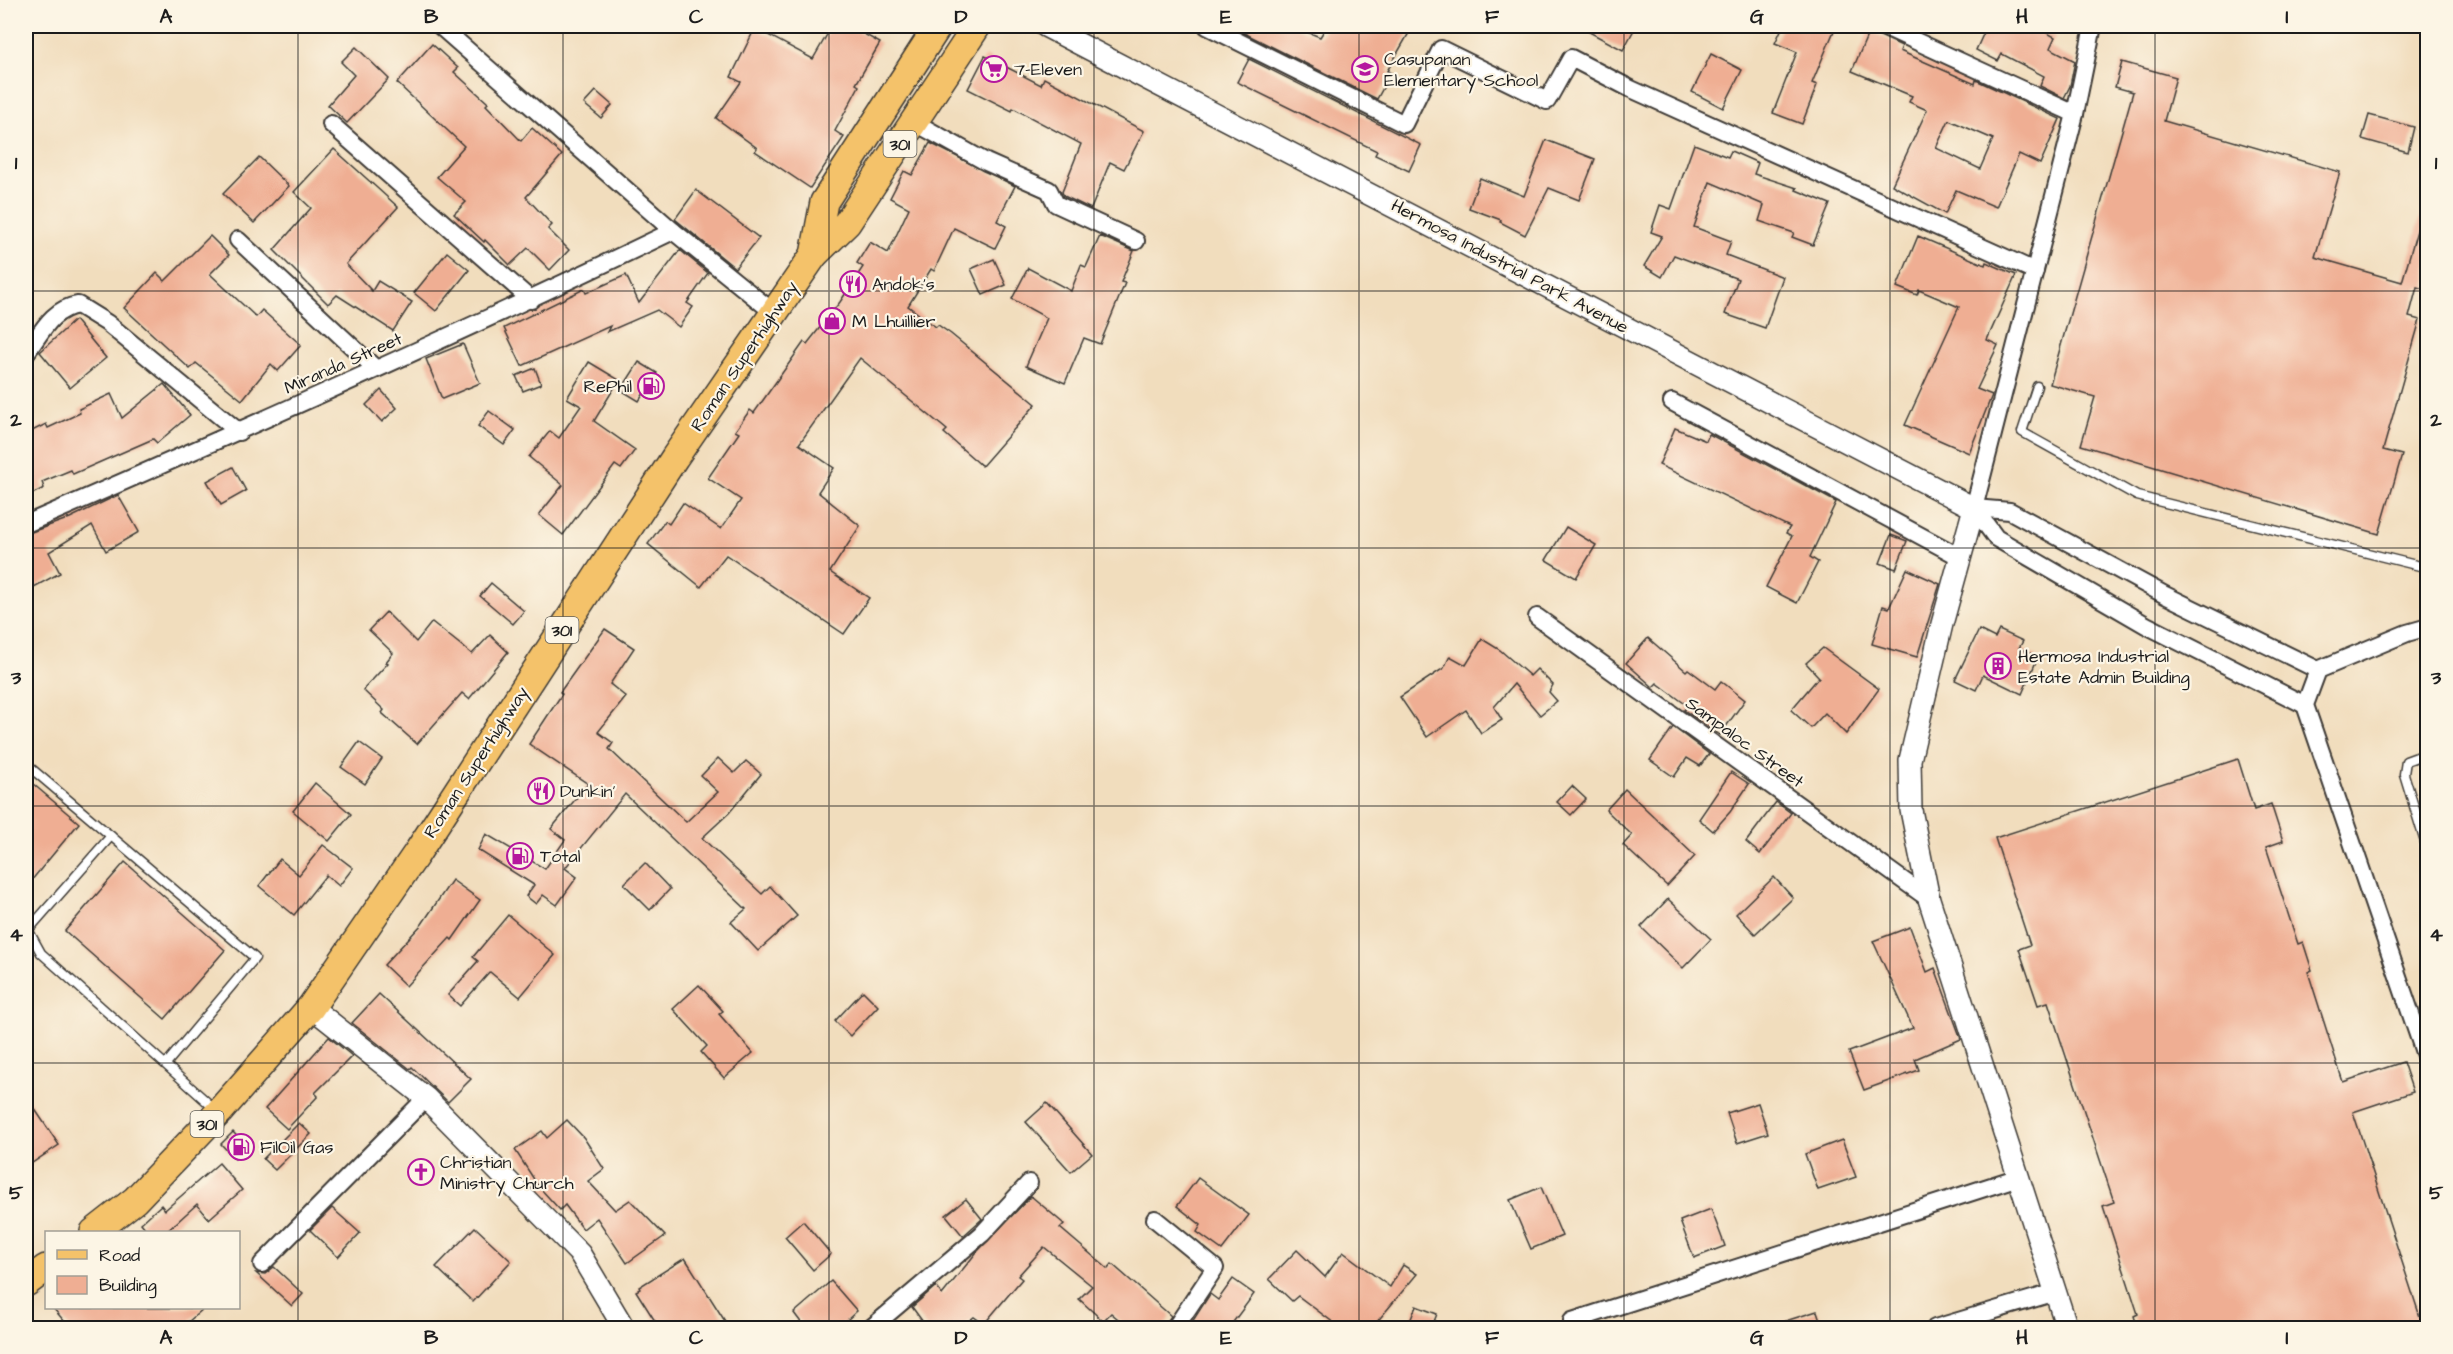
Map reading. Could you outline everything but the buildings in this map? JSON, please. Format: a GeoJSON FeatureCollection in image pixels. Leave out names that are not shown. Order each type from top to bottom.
{"type":"FeatureCollection","features":[{"type":"Feature","properties":{"kind":"main road","name":"Roman Superhighway"},"geometry":{"type":"LineString","coordinates":[[814,255],[824,202],[938,26]]}},
{"type":"Feature","properties":{"kind":"main road","name":"Roman Superhighway"},"geometry":{"type":"LineString","coordinates":[[96,1231],[135,1200],[219,1112],[311,1007],[417,853],[675,457],[773,312],[814,255],[847,223],[977,26]]}},
{"type":"Feature","properties":{"kind":"main road"},"geometry":{"type":"LineString","coordinates":[[26,1282],[45,1270]]}},
{"type":"Feature","properties":{"kind":"street"},"geometry":{"type":"LineString","coordinates":[[440,26],[673,231],[773,312]]}},
{"type":"Feature","properties":{"kind":"street","name":"Hermosa Industrial Park Avenue"},"geometry":{"type":"LineString","coordinates":[[1045,26],[1974,508]]}},
{"type":"Feature","properties":{"kind":"street"},"geometry":{"type":"LineString","coordinates":[[1207,26],[1404,124],[1441,49],[1547,101],[1571,58],[1631,89],[2035,271]]}},
{"type":"Feature","properties":{"kind":"street"},"geometry":{"type":"LineString","coordinates":[[1883,26],[2075,114]]}},
{"type":"Feature","properties":{"kind":"street"},"geometry":{"type":"LineString","coordinates":[[2067,1329],[1929,899],[1911,810],[1910,760],[1960,556],[2075,114],[2093,26]]}},
{"type":"Feature","properties":{"kind":"street"},"geometry":{"type":"LineString","coordinates":[[914,122],[986,162],[1049,190],[1056,204],[1136,242]]}},
{"type":"Feature","properties":{"kind":"street"},"geometry":{"type":"LineString","coordinates":[[331,124],[531,300]]}},
{"type":"Feature","properties":{"kind":"street","name":"Miranda Street"},"geometry":{"type":"LineString","coordinates":[[26,524],[239,432],[531,300],[673,231]]}},
{"type":"Feature","properties":{"kind":"street"},"geometry":{"type":"LineString","coordinates":[[238,240],[376,369]]}},
{"type":"Feature","properties":{"kind":"street"},"geometry":{"type":"LineString","coordinates":[[26,353],[48,321],[67,307],[78,305],[107,323],[239,432]]}},
{"type":"Feature","properties":{"kind":"street"},"geometry":{"type":"LineString","coordinates":[[1672,402],[1960,556]]}},
{"type":"Feature","properties":{"kind":"street"},"geometry":{"type":"LineString","coordinates":[[1974,508],[2010,511],[2165,595],[2318,670]]}},
{"type":"Feature","properties":{"kind":"street"},"geometry":{"type":"LineString","coordinates":[[1974,508],[1996,538],[2146,625],[2305,705]]}},
{"type":"Feature","properties":{"kind":"street","name":"Sampaloc Street"},"geometry":{"type":"LineString","coordinates":[[1537,617],[1929,899]]}},
{"type":"Feature","properties":{"kind":"street"},"geometry":{"type":"LineString","coordinates":[[2427,627],[2318,670],[2305,705],[2427,1064]]}},
{"type":"Feature","properties":{"kind":"street"},"geometry":{"type":"LineString","coordinates":[[311,1007],[426,1098],[580,1254],[624,1329]]}},
{"type":"Feature","properties":{"kind":"street"},"geometry":{"type":"LineString","coordinates":[[262,1264],[426,1098]]}},
{"type":"Feature","properties":{"kind":"street"},"geometry":{"type":"LineString","coordinates":[[1574,1329],[1572,1321],[2019,1177]]}},
{"type":"Feature","properties":{"kind":"street"},"geometry":{"type":"LineString","coordinates":[[871,1329],[982,1234],[1029,1183]]}},
{"type":"Feature","properties":{"kind":"street"},"geometry":{"type":"LineString","coordinates":[[1155,1219],[1215,1268],[1180,1327]]}},
{"type":"Feature","properties":{"kind":"street"},"geometry":{"type":"LineString","coordinates":[[1935,1329],[2056,1292]]}},
{"type":"Feature","properties":{"kind":"lane"},"geometry":{"type":"LineString","coordinates":[[2037,386],[2022,432],[2137,496],[2427,568]]}},
{"type":"Feature","properties":{"kind":"lane"},"geometry":{"type":"LineString","coordinates":[[2427,753],[2406,760],[2404,774],[2427,852]]}},
{"type":"Feature","properties":{"kind":"lane"},"geometry":{"type":"LineString","coordinates":[[26,764],[255,958],[166,1064]]}},
{"type":"Feature","properties":{"kind":"lane"},"geometry":{"type":"LineString","coordinates":[[111,836],[27,928],[41,953],[219,1112]]}},
{"type":"Feature","properties":{"kind":"place","name":"7-Eleven"},"geometry":{"type":"Point","coordinates":[994,69]}},
{"type":"Feature","properties":{"kind":"place","name":"Casupanan Elementary School"},"geometry":{"type":"Point","coordinates":[1365,69]}},
{"type":"Feature","properties":{"kind":"place","name":"Andok's"},"geometry":{"type":"Point","coordinates":[853,284]}},
{"type":"Feature","properties":{"kind":"place","name":"M Lhuillier"},"geometry":{"type":"Point","coordinates":[832,321]}},
{"type":"Feature","properties":{"kind":"place","name":"RePhil"},"geometry":{"type":"Point","coordinates":[651,386]}},
{"type":"Feature","properties":{"kind":"place","name":"Hermosa Industrial Estate Admin Building"},"geometry":{"type":"Point","coordinates":[1998,666]}},
{"type":"Feature","properties":{"kind":"place","name":"Dunkin'"},"geometry":{"type":"Point","coordinates":[541,791]}},
{"type":"Feature","properties":{"kind":"place","name":"Total"},"geometry":{"type":"Point","coordinates":[520,856]}},
{"type":"Feature","properties":{"kind":"place","name":"FilOil Gas"},"geometry":{"type":"Point","coordinates":[241,1147]}},
{"type":"Feature","properties":{"kind":"place","name":"Christian Ministry Church"},"geometry":{"type":"Point","coordinates":[421,1172]}}]}
